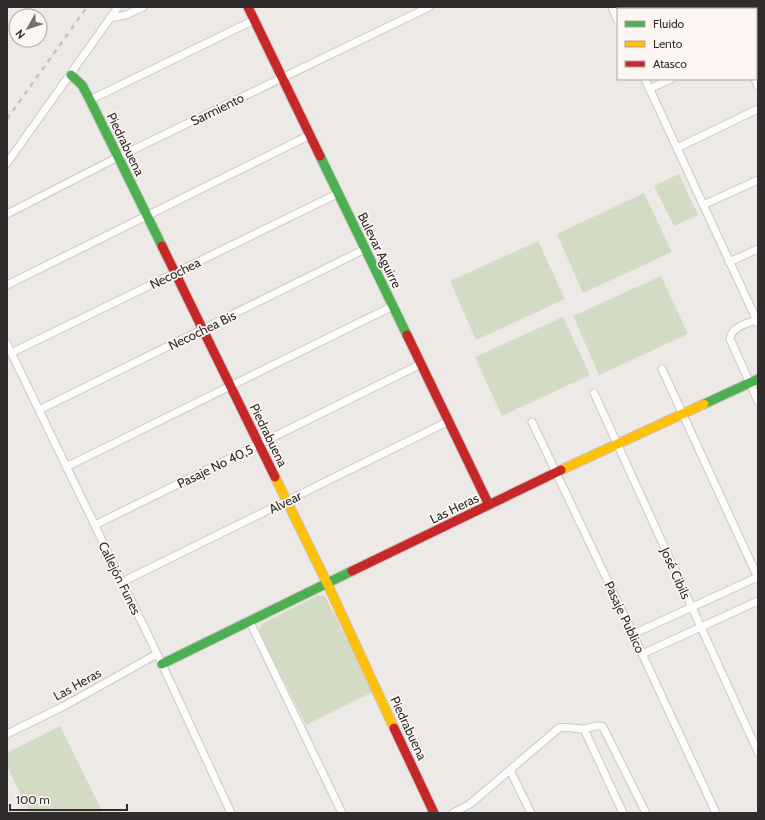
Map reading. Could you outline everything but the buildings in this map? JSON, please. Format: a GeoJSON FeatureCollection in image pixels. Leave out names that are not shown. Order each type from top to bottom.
{"type":"FeatureCollection","features":[{"type":"Feature","properties":{"kind":"street"},"geometry":{"type":"LineString","coordinates":[[7,163],[118,7]]}},
{"type":"Feature","properties":{"kind":"street"},"geometry":{"type":"LineString","coordinates":[[110,18],[126,15],[142,7]]}},
{"type":"Feature","properties":{"kind":"street","name":"Bulevar Aguirre"},"geometry":{"type":"LineString","coordinates":[[248,7],[489,505]]}},
{"type":"Feature","properties":{"kind":"street","name":"Sarmiento"},"geometry":{"type":"LineString","coordinates":[[7,214],[118,157],[429,7]]}},
{"type":"Feature","properties":{"kind":"street"},"geometry":{"type":"LineString","coordinates":[[612,7],[617,19]]}},
{"type":"Feature","properties":{"kind":"street"},"geometry":{"type":"LineString","coordinates":[[90,100],[254,20]]}},
{"type":"Feature","properties":{"kind":"street","name":"Piedrabuena"},"geometry":{"type":"LineString","coordinates":[[71,75],[82,84],[203,329],[327,583],[434,813]]}},
{"type":"Feature","properties":{"kind":"street"},"geometry":{"type":"LineString","coordinates":[[645,80],[757,321],[736,329],[731,334],[730,339],[754,381],[758,401]]}},
{"type":"Feature","properties":{"kind":"street"},"geometry":{"type":"LineString","coordinates":[[649,89],[669,80]]}},
{"type":"Feature","properties":{"kind":"street"},"geometry":{"type":"LineString","coordinates":[[676,148],[758,109]]}},
{"type":"Feature","properties":{"kind":"street"},"geometry":{"type":"LineString","coordinates":[[7,285],[310,135]]}},
{"type":"Feature","properties":{"kind":"street"},"geometry":{"type":"LineString","coordinates":[[703,205],[758,180]]}},
{"type":"Feature","properties":{"kind":"street","name":"Necochea"},"geometry":{"type":"LineString","coordinates":[[11,353],[339,193]]}},
{"type":"Feature","properties":{"kind":"street","name":"Necochea Bis"},"geometry":{"type":"LineString","coordinates":[[39,410],[365,249]]}},
{"type":"Feature","properties":{"kind":"street"},"geometry":{"type":"LineString","coordinates":[[729,262],[758,249]]}},
{"type":"Feature","properties":{"kind":"street"},"geometry":{"type":"LineString","coordinates":[[66,466],[393,306]]}},
{"type":"Feature","properties":{"kind":"street","name":"Callejón Funes"},"geometry":{"type":"LineString","coordinates":[[7,344],[162,664],[231,813]]}},
{"type":"Feature","properties":{"kind":"street","name":"Pasaje No 40,5"},"geometry":{"type":"LineString","coordinates":[[94,525],[421,364]]}},
{"type":"Feature","properties":{"kind":"street"},"geometry":{"type":"LineString","coordinates":[[633,634],[758,578],[662,369]]}},
{"type":"Feature","properties":{"kind":"street","name":"Las Heras"},"geometry":{"type":"LineString","coordinates":[[162,664],[556,472],[754,381]]}},
{"type":"Feature","properties":{"kind":"street","name":"José Cibils"},"geometry":{"type":"LineString","coordinates":[[594,393],[758,752]]}},
{"type":"Feature","properties":{"kind":"street","name":"Alvear"},"geometry":{"type":"LineString","coordinates":[[122,582],[449,421]]}},
{"type":"Feature","properties":{"kind":"street","name":"Pasaje Publico"},"geometry":{"type":"LineString","coordinates":[[532,422],[716,813]]}},
{"type":"Feature","properties":{"kind":"street"},"geometry":{"type":"LineString","coordinates":[[642,654],[758,601]]}},
{"type":"Feature","properties":{"kind":"street"},"geometry":{"type":"LineString","coordinates":[[250,622],[342,813]]}},
{"type":"Feature","properties":{"kind":"street","name":"Las Heras"},"geometry":{"type":"LineString","coordinates":[[7,734],[66,705],[157,654]]}},
{"type":"Feature","properties":{"kind":"street"},"geometry":{"type":"LineString","coordinates":[[453,813],[470,804],[559,728],[565,727],[584,729],[599,725],[603,727],[646,813]]}},
{"type":"Feature","properties":{"kind":"street"},"geometry":{"type":"LineString","coordinates":[[584,729],[623,813]]}},
{"type":"Feature","properties":{"kind":"street"},"geometry":{"type":"LineString","coordinates":[[510,770],[531,813]]}},
{"type":"Feature","properties":{"kind":"green space"},"geometry":{"type":"Polygon","coordinates":[[[679,174],[698,215],[674,226],[654,186],[679,174]]]}},
{"type":"Feature","properties":{"kind":"green space"},"geometry":{"type":"Polygon","coordinates":[[[644,193],[672,252],[583,293],[557,234],[644,193]]]}},
{"type":"Feature","properties":{"kind":"green space"},"geometry":{"type":"Polygon","coordinates":[[[538,241],[565,299],[476,340],[450,281],[538,241]]]}},
{"type":"Feature","properties":{"kind":"green space"},"geometry":{"type":"Polygon","coordinates":[[[661,276],[688,334],[599,375],[573,316],[661,276]]]}},
{"type":"Feature","properties":{"kind":"green space"},"geometry":{"type":"Polygon","coordinates":[[[563,317],[590,375],[502,416],[475,357],[563,317]]]}},
{"type":"Feature","properties":{"kind":"green space"},"geometry":{"type":"Polygon","coordinates":[[[318,595],[325,596],[373,692],[306,725],[259,631],[262,624],[318,595]]]}},
{"type":"Feature","properties":{"kind":"green space"},"geometry":{"type":"Polygon","coordinates":[[[60,726],[103,813],[30,813],[7,766],[7,753],[60,726]]]}},
{"type":"Feature","properties":{"kind":"railway"},"geometry":{"type":"LineString","coordinates":[[7,119],[87,7]]}},
{"type":"Feature","properties":{"kind":"traffic: fast"},"geometry":{"type":"LineString","coordinates":[[71,75],[82,85],[90,100],[162,246]]}},
{"type":"Feature","properties":{"kind":"traffic: fast"},"geometry":{"type":"LineString","coordinates":[[320,156],[407,335]]}},
{"type":"Feature","properties":{"kind":"traffic: fast"},"geometry":{"type":"LineString","coordinates":[[704,404],[758,379]]}},
{"type":"Feature","properties":{"kind":"traffic: fast"},"geometry":{"type":"LineString","coordinates":[[162,664],[352,571]]}},
{"type":"Feature","properties":{"kind":"traffic: slow"},"geometry":{"type":"LineString","coordinates":[[561,470],[704,404]]}},
{"type":"Feature","properties":{"kind":"traffic: slow"},"geometry":{"type":"LineString","coordinates":[[275,477],[327,583],[394,728]]}},
{"type":"Feature","properties":{"kind":"traffic: jam"},"geometry":{"type":"LineString","coordinates":[[248,7],[320,156]]}},
{"type":"Feature","properties":{"kind":"traffic: jam"},"geometry":{"type":"LineString","coordinates":[[162,246],[275,477]]}},
{"type":"Feature","properties":{"kind":"traffic: jam"},"geometry":{"type":"LineString","coordinates":[[407,335],[489,505]]}},
{"type":"Feature","properties":{"kind":"traffic: jam"},"geometry":{"type":"LineString","coordinates":[[352,571],[561,470]]}},
{"type":"Feature","properties":{"kind":"traffic: jam"},"geometry":{"type":"LineString","coordinates":[[394,728],[434,813]]}}]}
